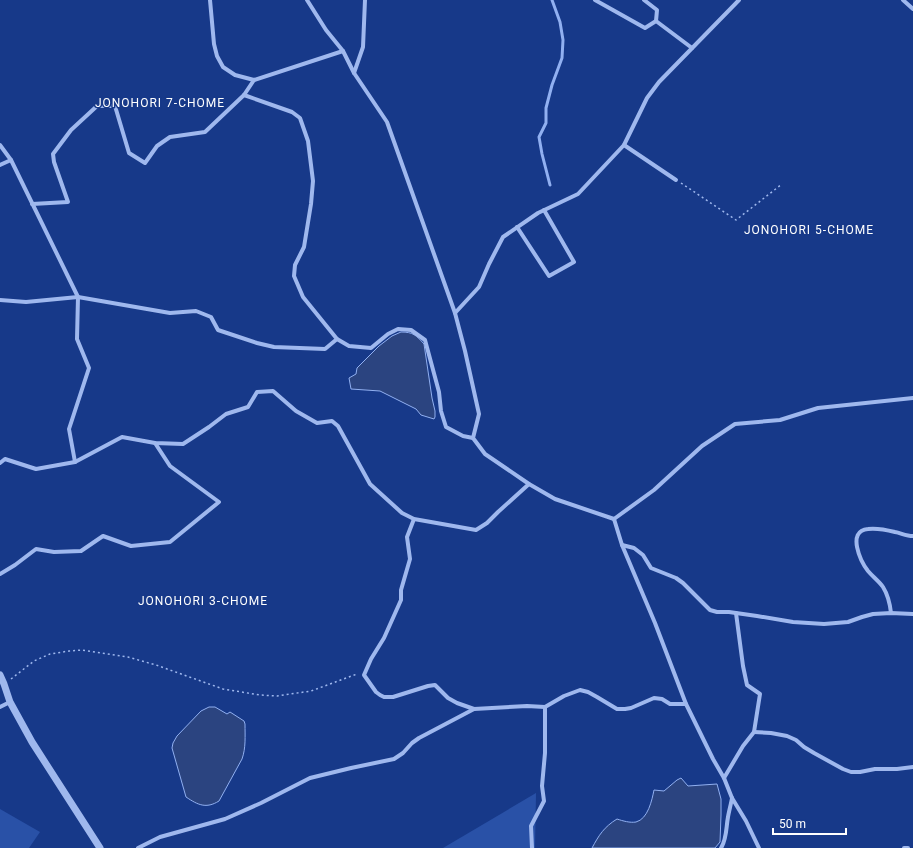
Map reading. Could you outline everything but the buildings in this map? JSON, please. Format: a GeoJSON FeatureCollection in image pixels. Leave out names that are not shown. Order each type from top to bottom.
{"type":"FeatureCollection","features":[{"type":"Feature","properties":{"kind":"street"},"geometry":{"type":"LineString","coordinates":[[210,0],[214,44],[217,56],[223,67],[235,75],[254,80],[343,51]]}},
{"type":"Feature","properties":{"kind":"street"},"geometry":{"type":"LineString","coordinates":[[308,0],[326,30],[343,51],[354,73],[387,122],[456,313],[479,414],[473,438]]}},
{"type":"Feature","properties":{"kind":"street"},"geometry":{"type":"LineString","coordinates":[[354,73],[363,48],[365,0]]}},
{"type":"Feature","properties":{"kind":"street"},"geometry":{"type":"LineString","coordinates":[[595,0],[646,28],[656,21],[657,10],[644,0]]}},
{"type":"Feature","properties":{"kind":"street"},"geometry":{"type":"LineString","coordinates":[[456,313],[479,287],[503,237],[538,213],[578,194],[624,145],[647,98],[659,82],[739,0]]}},
{"type":"Feature","properties":{"kind":"street"},"geometry":{"type":"LineString","coordinates":[[903,0],[913,9]]}},
{"type":"Feature","properties":{"kind":"street"},"geometry":{"type":"LineString","coordinates":[[656,21],[692,48]]}},
{"type":"Feature","properties":{"kind":"street"},"geometry":{"type":"LineString","coordinates":[[32,204],[68,202],[54,162],[53,154],[71,130],[97,106],[115,106],[129,153],[145,163],[157,146],[170,137],[205,132],[244,95],[254,80]]}},
{"type":"Feature","properties":{"kind":"street"},"geometry":{"type":"LineString","coordinates":[[244,95],[292,112],[300,118],[308,141],[313,181],[304,247],[295,265],[294,276],[304,297],[337,339],[349,346],[371,348],[398,328],[411,330],[425,340],[439,392],[441,411],[446,427],[463,436],[473,438],[485,454],[529,484],[555,498],[614,519]]}},
{"type":"Feature","properties":{"kind":"street"},"geometry":{"type":"LineString","coordinates":[[0,145],[11,160],[78,297],[77,339],[89,368],[69,429],[75,462]]}},
{"type":"Feature","properties":{"kind":"street"},"geometry":{"type":"LineString","coordinates":[[624,145],[676,180]]}},
{"type":"Feature","properties":{"kind":"street"},"geometry":{"type":"LineString","coordinates":[[0,165],[11,160]]}},
{"type":"Feature","properties":{"kind":"street"},"geometry":{"type":"LineString","coordinates":[[517,227],[549,276],[574,262],[544,210]]}},
{"type":"Feature","properties":{"kind":"street"},"geometry":{"type":"LineString","coordinates":[[0,300],[26,302],[78,297],[170,313],[196,311],[211,317],[218,330],[274,347],[325,349],[337,339]]}},
{"type":"Feature","properties":{"kind":"street"},"geometry":{"type":"LineString","coordinates":[[0,463],[5,459],[36,470],[75,462],[122,437],[155,443],[183,444],[226,414],[248,407],[257,392],[273,391],[296,411],[317,423],[332,421],[338,426],[370,484],[402,514],[414,519],[476,530],[487,523],[529,484]]}},
{"type":"Feature","properties":{"kind":"street"},"geometry":{"type":"LineString","coordinates":[[614,519],[654,490],[702,446],[735,424],[780,420],[818,408],[913,398]]}},
{"type":"Feature","properties":{"kind":"street"},"geometry":{"type":"LineString","coordinates":[[0,574],[36,549],[54,552],[81,551],[103,536],[131,546],[170,542],[219,502],[170,466],[155,443]]}},
{"type":"Feature","properties":{"kind":"street"},"geometry":{"type":"LineString","coordinates":[[414,519],[407,537],[410,558],[401,590],[400,600],[384,638],[371,659],[364,675],[376,692],[380,695],[384,697],[393,697],[435,684],[448,698],[474,709],[521,706],[545,707],[564,696],[580,690],[588,692],[617,709],[631,708],[654,698],[662,699],[670,704],[686,704]]}},
{"type":"Feature","properties":{"kind":"street"},"geometry":{"type":"LineString","coordinates":[[614,519],[622,545],[655,623],[686,704],[724,778],[732,798],[746,820],[759,848]]}},
{"type":"Feature","properties":{"kind":"street"},"geometry":{"type":"LineString","coordinates":[[891,613],[889,602],[883,587],[869,573],[860,555],[856,540],[861,530],[868,529],[913,536]]}},
{"type":"Feature","properties":{"kind":"street"},"geometry":{"type":"LineString","coordinates":[[622,545],[634,548],[643,555],[651,568],[676,578],[684,583],[710,610],[717,612],[736,613],[793,622],[824,624],[848,622],[873,614],[913,614]]}},
{"type":"Feature","properties":{"kind":"street"},"geometry":{"type":"LineString","coordinates":[[724,778],[754,732],[760,694],[747,685],[736,613]]}},
{"type":"Feature","properties":{"kind":"street"},"geometry":{"type":"LineString","coordinates":[[0,675],[10,702],[32,742],[98,847]]}},
{"type":"Feature","properties":{"kind":"street"},"geometry":{"type":"LineString","coordinates":[[0,707],[10,702]]}},
{"type":"Feature","properties":{"kind":"street"},"geometry":{"type":"LineString","coordinates":[[532,848],[531,826],[544,801],[542,786],[545,753],[545,707]]}},
{"type":"Feature","properties":{"kind":"street"},"geometry":{"type":"LineString","coordinates":[[138,848],[160,837],[225,819],[261,803],[310,778],[394,759],[419,738],[474,709]]}},
{"type":"Feature","properties":{"kind":"street"},"geometry":{"type":"LineString","coordinates":[[754,732],[787,736],[796,740],[814,753],[851,772],[913,767]]}},
{"type":"Feature","properties":{"kind":"street"},"geometry":{"type":"LineString","coordinates":[[721,848],[723,845],[732,798]]}},
{"type":"Feature","properties":{"kind":"path"},"geometry":{"type":"LineString","coordinates":[[676,180],[736,220],[782,184]]}},
{"type":"Feature","properties":{"kind":"path"},"geometry":{"type":"LineString","coordinates":[[4,684],[34,661],[50,654],[82,650],[128,657],[156,665],[224,689],[260,695],[277,696],[311,691],[356,674],[364,675]]}},
{"type":"Feature","properties":{"kind":"shaded area"},"geometry":{"type":"Polygon","coordinates":[[[401,332],[414,335],[424,344],[435,411],[434,419],[421,415],[416,409],[380,391],[351,389],[349,378],[356,374],[357,368],[379,346],[392,336],[401,332]]]}},
{"type":"Feature","properties":{"kind":"shaded area"},"geometry":{"type":"Polygon","coordinates":[[[209,707],[215,707],[227,714],[230,712],[244,721],[245,742],[242,759],[219,801],[210,805],[202,805],[186,797],[172,748],[177,736],[201,711],[209,707]]]}},
{"type":"Feature","properties":{"kind":"shaded area"},"geometry":{"type":"Polygon","coordinates":[[[681,778],[688,786],[717,784],[721,799],[721,815],[720,842],[715,848],[592,848],[602,832],[617,819],[636,822],[644,817],[649,809],[654,790],[664,791],[681,778]]]}},
{"type":"Feature","properties":{"kind":"shaded area"},"geometry":{"type":"Polygon","coordinates":[[[536,793],[535,848],[443,848],[536,793]]]}},
{"type":"Feature","properties":{"kind":"shaded area"},"geometry":{"type":"Polygon","coordinates":[[[0,809],[40,832],[29,848],[0,848],[0,809]]]}},
{"type":"Feature","properties":{"kind":"waterway"},"geometry":{"type":"LineString","coordinates":[[550,185],[539,137],[546,123],[546,108],[552,85],[562,58],[563,40],[560,22],[552,0]]}},
{"type":"Feature","properties":{"kind":"district","name":"JONOHORI 7-CHOME"},"geometry":{"type":"Point","coordinates":[160,103]}},
{"type":"Feature","properties":{"kind":"district","name":"JONOHORI 5-CHOME"},"geometry":{"type":"Point","coordinates":[809,230]}},
{"type":"Feature","properties":{"kind":"district","name":"JONOHORI 3-CHOME"},"geometry":{"type":"Point","coordinates":[203,601]}}]}
